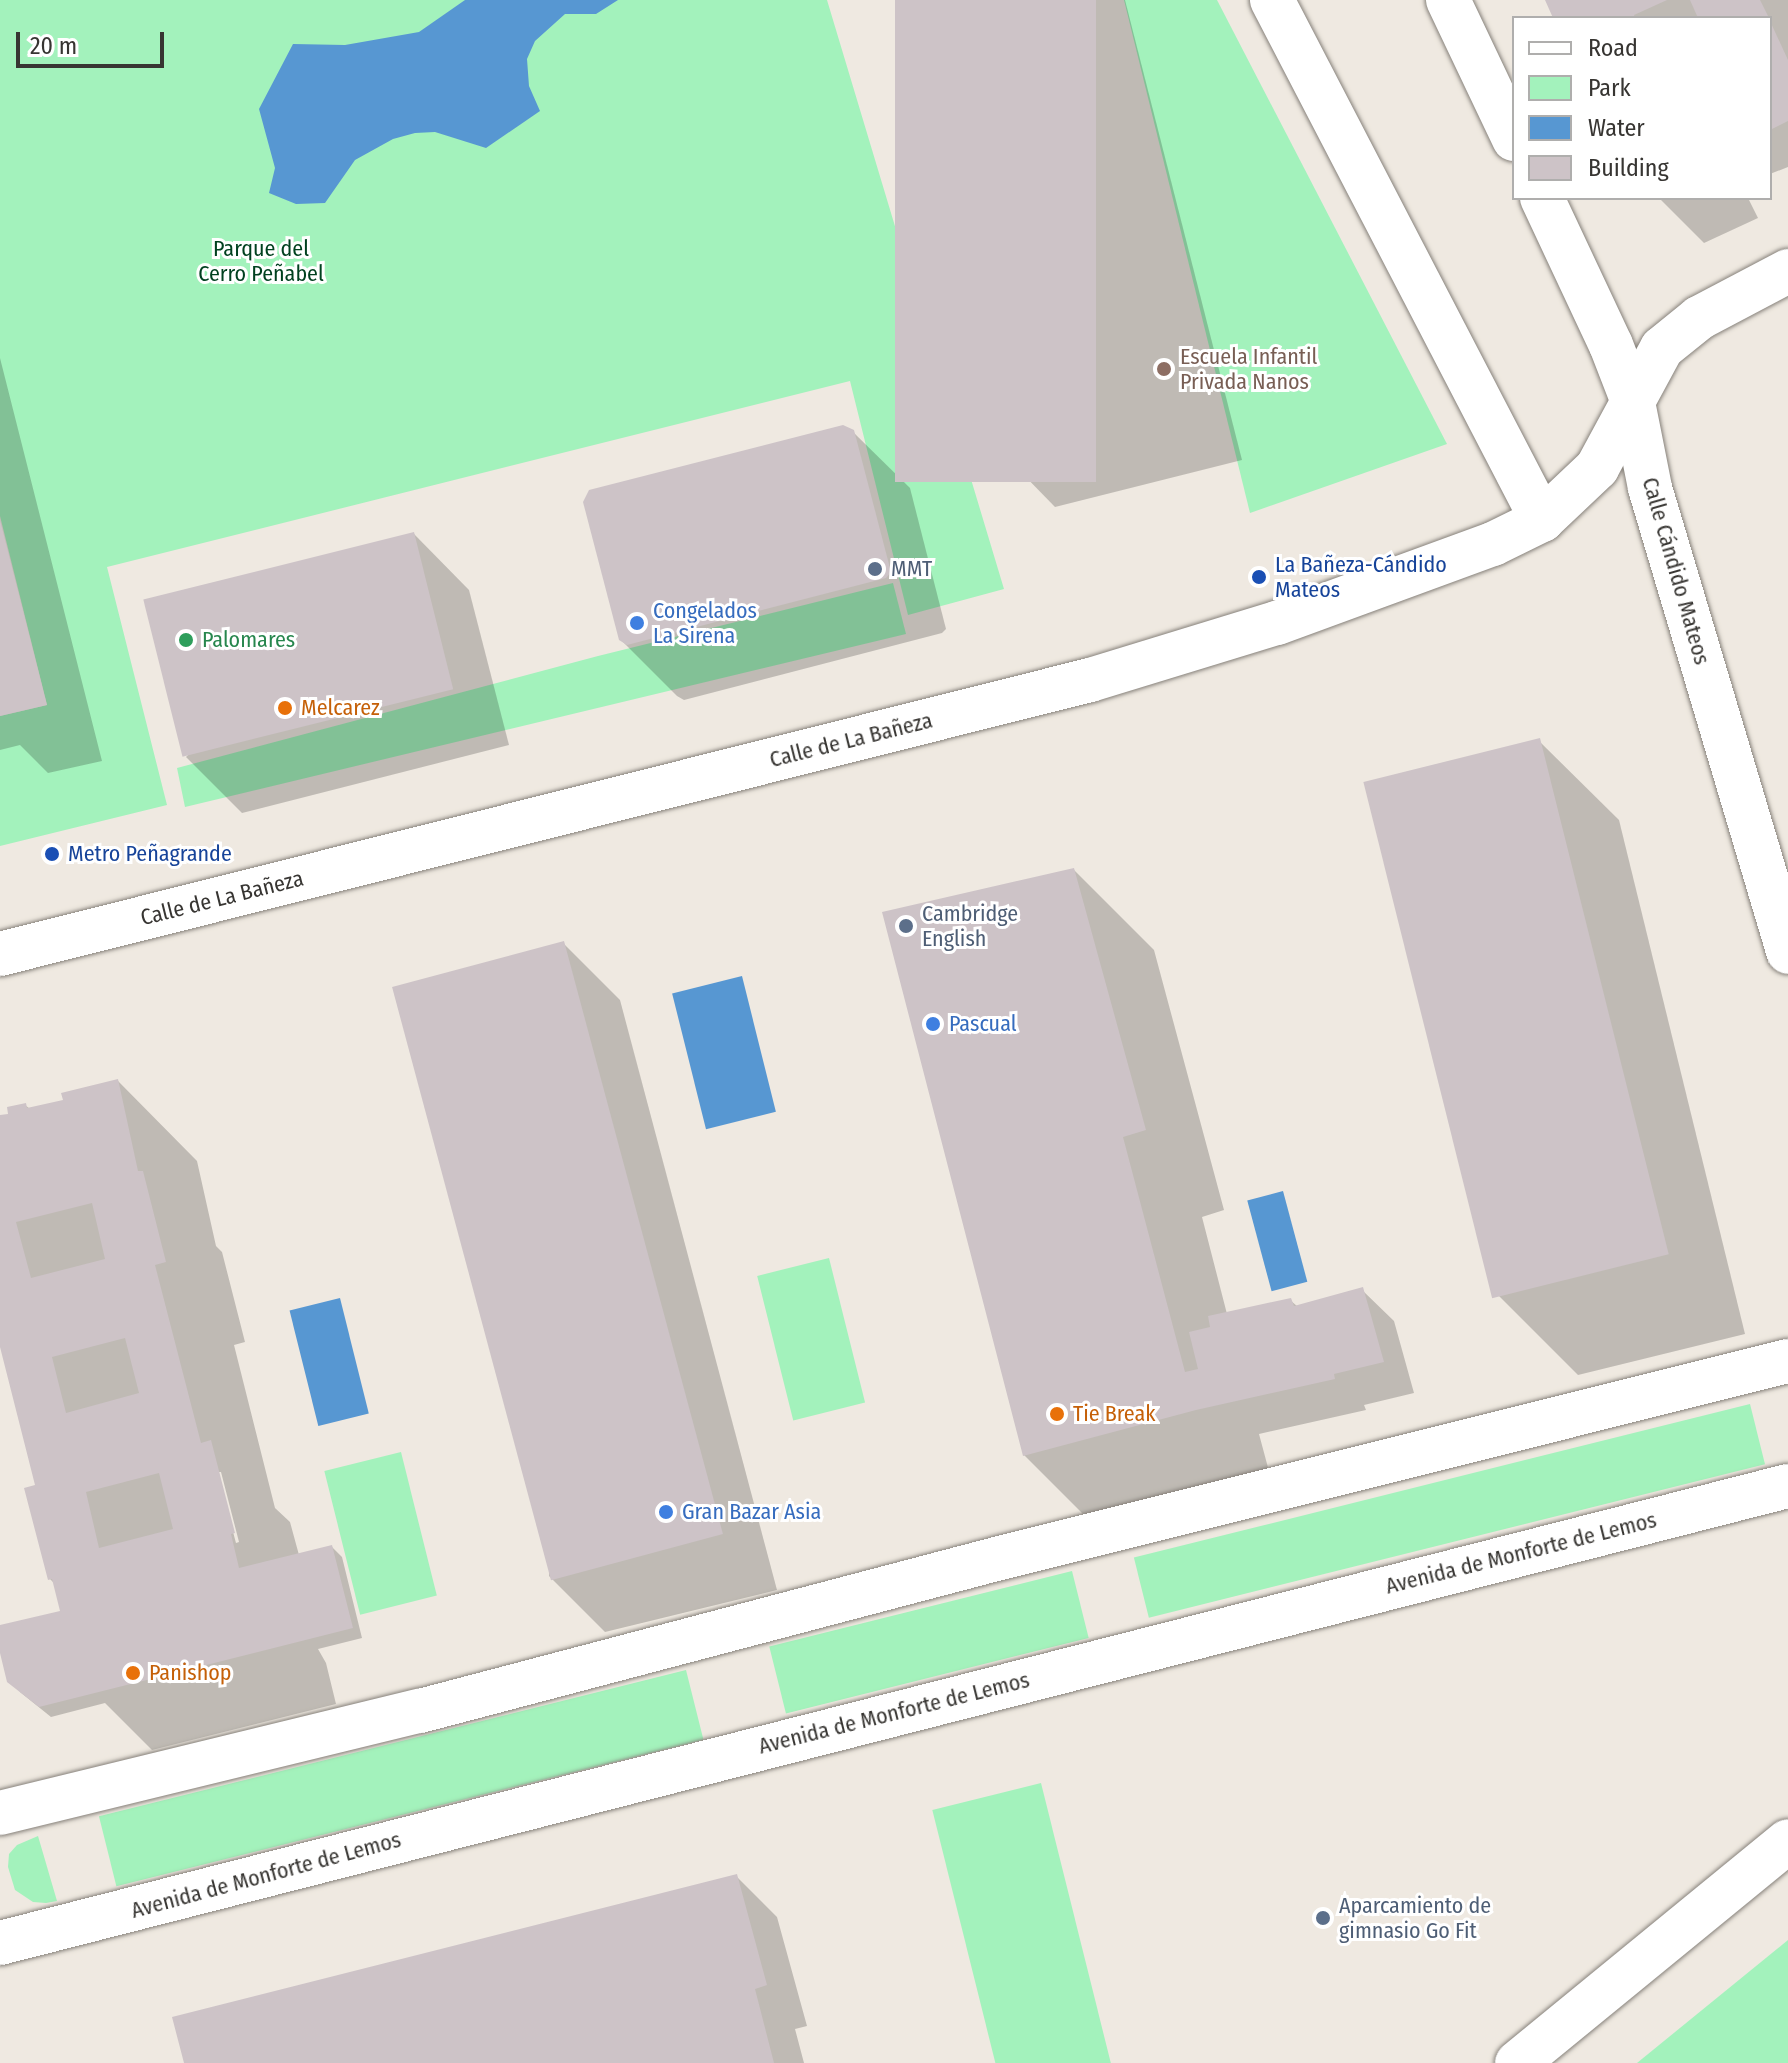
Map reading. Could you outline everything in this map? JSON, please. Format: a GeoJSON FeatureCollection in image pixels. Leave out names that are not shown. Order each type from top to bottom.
{"type":"FeatureCollection","features":[{"type":"Feature","properties":{"kind":"street"},"geometry":{"type":"LineString","coordinates":[[1272,0],[1542,520]]}},
{"type":"Feature","properties":{"kind":"street"},"geometry":{"type":"LineString","coordinates":[[1448,0],[1512,135]]}},
{"type":"Feature","properties":{"kind":"street","name":"Calle Cándido Mateos"},"geometry":{"type":"LineString","coordinates":[[1543,200],[1611,345],[1633,402],[1650,488],[1788,952]]}},
{"type":"Feature","properties":{"kind":"street","name":"Calle de La Bañeza"},"geometry":{"type":"LineString","coordinates":[[0,954],[1090,680],[1277,623],[1493,544],[1542,520],[1597,468],[1662,348],[1699,318],[1788,271]]}},
{"type":"Feature","properties":{"kind":"street"},"geometry":{"type":"LineString","coordinates":[[0,1813],[420,1711],[1000,1558],[1788,1361]]}},
{"type":"Feature","properties":{"kind":"street","name":"Avenida de Monforte de Lemos"},"geometry":{"type":"LineString","coordinates":[[0,1943],[1788,1486]]}},
{"type":"Feature","properties":{"kind":"street"},"geometry":{"type":"LineString","coordinates":[[1517,2063],[1788,1841]]}},
{"type":"Feature","properties":{"kind":"green space","name":"Parque del Cerro Peñabel"},"geometry":{"type":"Polygon","coordinates":[[[0,0],[827,0],[1004,589],[908,615],[850,381],[107,567],[167,805],[0,846],[0,716],[47,705],[0,516],[0,0]]]}},
{"type":"Feature","properties":{"kind":"green space"},"geometry":{"type":"Polygon","coordinates":[[[1124,0],[1217,0],[1447,444],[1250,513],[1124,0]]]}},
{"type":"Feature","properties":{"kind":"green space"},"geometry":{"type":"Polygon","coordinates":[[[893,583],[906,634],[185,807],[177,768],[598,656],[893,583]]]}},
{"type":"Feature","properties":{"kind":"green space"},"geometry":{"type":"Polygon","coordinates":[[[829,1258],[865,1403],[793,1420],[757,1276],[829,1258]]]}},
{"type":"Feature","properties":{"kind":"green space"},"geometry":{"type":"Polygon","coordinates":[[[1750,1404],[1765,1464],[1149,1618],[1134,1558],[1750,1404]]]}},
{"type":"Feature","properties":{"kind":"green space"},"geometry":{"type":"Polygon","coordinates":[[[401,1452],[437,1596],[360,1615],[324,1471],[401,1452]]]}},
{"type":"Feature","properties":{"kind":"green space"},"geometry":{"type":"Polygon","coordinates":[[[1072,1571],[1089,1638],[786,1713],[769,1646],[1072,1571]]]}},
{"type":"Feature","properties":{"kind":"green space"},"geometry":{"type":"Polygon","coordinates":[[[686,1670],[703,1740],[116,1886],[99,1816],[686,1670]]]}},
{"type":"Feature","properties":{"kind":"green space"},"geometry":{"type":"Polygon","coordinates":[[[1041,1783],[1111,2063],[995,2063],[932,1810],[1041,1783]]]}},
{"type":"Feature","properties":{"kind":"green space"},"geometry":{"type":"Polygon","coordinates":[[[38,1836],[57,1901],[33,1902],[15,1890],[8,1867],[9,1854],[17,1845],[38,1836]]]}},
{"type":"Feature","properties":{"kind":"green space"},"geometry":{"type":"Polygon","coordinates":[[[1788,1940],[1788,2063],[1637,2063],[1788,1940]]]}},
{"type":"Feature","properties":{"kind":"water"},"geometry":{"type":"Polygon","coordinates":[[[465,0],[618,0],[596,14],[565,14],[535,41],[527,59],[529,86],[540,111],[486,148],[435,132],[415,133],[393,139],[355,160],[325,203],[296,204],[269,193],[275,168],[259,109],[293,44],[345,45],[419,32],[465,0]]]}},
{"type":"Feature","properties":{"kind":"water"},"geometry":{"type":"Polygon","coordinates":[[[742,976],[776,1112],[706,1129],[672,993],[742,976]]]}},
{"type":"Feature","properties":{"kind":"water"},"geometry":{"type":"Polygon","coordinates":[[[1283,1191],[1307,1282],[1272,1291],[1247,1201],[1283,1191]]]}},
{"type":"Feature","properties":{"kind":"water"},"geometry":{"type":"Polygon","coordinates":[[[340,1298],[369,1413],[318,1426],[290,1311],[340,1298]]]}},
{"type":"Feature","properties":{"kind":"building"},"geometry":{"type":"Polygon","coordinates":[[[895,0],[1096,0],[1096,482],[895,482],[895,0]]]}},
{"type":"Feature","properties":{"kind":"building"},"geometry":{"type":"Polygon","coordinates":[[[1545,0],[1667,0],[1634,16],[1552,16],[1545,0]]]}},
{"type":"Feature","properties":{"kind":"building"},"geometry":{"type":"Polygon","coordinates":[[[1690,0],[1760,0],[1768,16],[1697,16],[1690,0]]]}},
{"type":"Feature","properties":{"kind":"building"},"geometry":{"type":"Polygon","coordinates":[[[1772,25],[1788,60],[1788,121],[1772,129],[1772,25]]]}},
{"type":"Feature","properties":{"kind":"building"},"geometry":{"type":"Polygon","coordinates":[[[843,425],[854,430],[891,572],[886,578],[627,645],[619,640],[583,502],[589,490],[843,425]]]}},
{"type":"Feature","properties":{"kind":"building"},"geometry":{"type":"Polygon","coordinates":[[[0,520],[47,705],[0,716],[0,520]]]}},
{"type":"Feature","properties":{"kind":"building"},"geometry":{"type":"Polygon","coordinates":[[[414,532],[453,689],[182,757],[143,599],[414,532]]]}},
{"type":"Feature","properties":{"kind":"building"},"geometry":{"type":"Polygon","coordinates":[[[1540,738],[1669,1254],[1492,1298],[1363,782],[1540,738]]]}},
{"type":"Feature","properties":{"kind":"building"},"geometry":{"type":"Polygon","coordinates":[[[1074,868],[1146,1130],[1123,1137],[1185,1372],[1198,1369],[1189,1332],[1210,1327],[1208,1316],[1291,1298],[1294,1306],[1363,1287],[1384,1362],[1334,1374],[1335,1379],[1196,1410],[1023,1456],[882,912],[1074,868]]]}},
{"type":"Feature","properties":{"kind":"building"},"geometry":{"type":"Polygon","coordinates":[[[564,941],[723,1534],[551,1580],[392,987],[564,941]]]}},
{"type":"Feature","properties":{"kind":"building"},"geometry":{"type":"Polygon","coordinates":[[[118,1079],[138,1171],[143,1171],[166,1262],[155,1265],[201,1443],[211,1440],[235,1533],[231,1534],[239,1568],[332,1545],[353,1628],[39,1707],[7,1682],[0,1653],[0,1625],[60,1611],[52,1579],[48,1580],[24,1488],[35,1485],[0,1347],[0,1115],[8,1114],[7,1107],[26,1103],[27,1108],[63,1100],[61,1093],[118,1079]],[[92,1203],[16,1222],[31,1278],[105,1259],[92,1203]],[[125,1338],[52,1357],[66,1413],[139,1393],[125,1338]],[[159,1473],[86,1492],[99,1548],[173,1529],[159,1473]]]}},
{"type":"Feature","properties":{"kind":"building"},"geometry":{"type":"Polygon","coordinates":[[[737,1874],[767,1985],[755,1989],[774,2063],[184,2063],[172,2017],[737,1874]]]}},
{"type":"Feature","properties":{"kind":"place","name":"Escuela Infantil Privada Nanos"},"geometry":{"type":"Point","coordinates":[1164,369]}},
{"type":"Feature","properties":{"kind":"place","name":"MMT"},"geometry":{"type":"Point","coordinates":[875,569]}},
{"type":"Feature","properties":{"kind":"place","name":"La Bañeza-Cándido Mateos"},"geometry":{"type":"Point","coordinates":[1259,577]}},
{"type":"Feature","properties":{"kind":"place","name":"Congelados La Sirena"},"geometry":{"type":"Point","coordinates":[637,623]}},
{"type":"Feature","properties":{"kind":"place","name":"Palomares"},"geometry":{"type":"Point","coordinates":[186,640]}},
{"type":"Feature","properties":{"kind":"place","name":"Melcarez"},"geometry":{"type":"Point","coordinates":[285,708]}},
{"type":"Feature","properties":{"kind":"place","name":"Metro Peñagrande"},"geometry":{"type":"Point","coordinates":[52,854]}},
{"type":"Feature","properties":{"kind":"place","name":"Cambridge English"},"geometry":{"type":"Point","coordinates":[906,926]}},
{"type":"Feature","properties":{"kind":"place","name":"Pascual"},"geometry":{"type":"Point","coordinates":[933,1024]}},
{"type":"Feature","properties":{"kind":"place","name":"Tie Break"},"geometry":{"type":"Point","coordinates":[1057,1414]}},
{"type":"Feature","properties":{"kind":"place","name":"Gran Bazar Asia"},"geometry":{"type":"Point","coordinates":[666,1512]}},
{"type":"Feature","properties":{"kind":"place","name":"Panishop"},"geometry":{"type":"Point","coordinates":[133,1673]}},
{"type":"Feature","properties":{"kind":"place","name":"Aparcamiento de gimnasio Go Fit"},"geometry":{"type":"Point","coordinates":[1323,1918]}}]}
